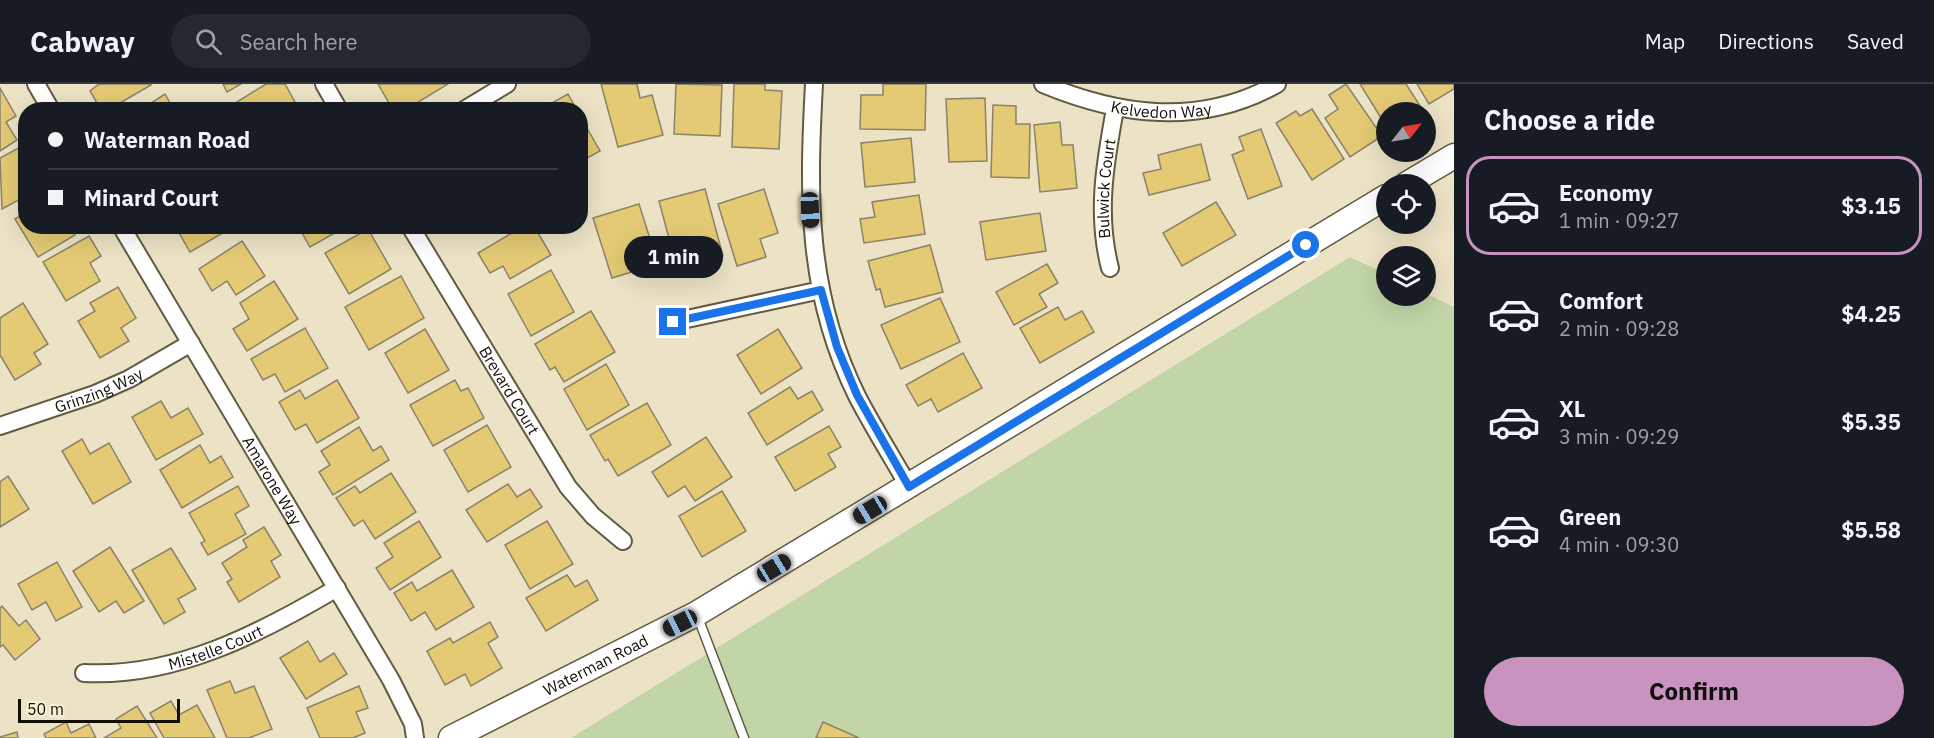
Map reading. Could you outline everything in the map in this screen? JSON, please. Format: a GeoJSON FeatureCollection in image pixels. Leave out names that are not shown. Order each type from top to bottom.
{"type":"FeatureCollection","features":[{"type":"Feature","properties":{"kind":"street"},"geometry":{"type":"LineString","coordinates":[[36,84],[46,102]]}},
{"type":"Feature","properties":{"kind":"street"},"geometry":{"type":"LineString","coordinates":[[324,84],[334,102]]}},
{"type":"Feature","properties":{"kind":"street"},"geometry":{"type":"LineString","coordinates":[[477,102],[507,84]]}},
{"type":"Feature","properties":{"kind":"street"},"geometry":{"type":"LineString","coordinates":[[814,84],[809,175],[811,227],[821,290],[837,347],[857,395],[909,487]]}},
{"type":"Feature","properties":{"kind":"street","name":"Kelvedon Way"},"geometry":{"type":"LineString","coordinates":[[1043,84],[1078,99],[1115,109],[1175,113],[1214,108],[1246,98],[1277,84]]}},
{"type":"Feature","properties":{"kind":"street","name":"Bulwick Court"},"geometry":{"type":"LineString","coordinates":[[1110,268],[1101,217],[1103,178],[1115,109]]}},
{"type":"Feature","properties":{"kind":"street"},"geometry":{"type":"LineString","coordinates":[[1424,174],[1454,156]]}},
{"type":"Feature","properties":{"kind":"street","name":"Waterman Road"},"geometry":{"type":"LineString","coordinates":[[451,738],[696,614],[1376,203]]}},
{"type":"Feature","properties":{"kind":"street","name":"Amarone Way"},"geometry":{"type":"LineString","coordinates":[[126,234],[391,680],[412,724],[415,738]]}},
{"type":"Feature","properties":{"kind":"street","name":"Brevard Court"},"geometry":{"type":"LineString","coordinates":[[415,234],[567,487],[593,516],[623,542]]}},
{"type":"Feature","properties":{"kind":"street"},"geometry":{"type":"LineString","coordinates":[[673,322],[821,290]]}},
{"type":"Feature","properties":{"kind":"street","name":"Grinzing Way"},"geometry":{"type":"LineString","coordinates":[[0,426],[95,394],[129,379],[190,343]]}},
{"type":"Feature","properties":{"kind":"street","name":"Mistelle Court"},"geometry":{"type":"LineString","coordinates":[[84,673],[133,672],[180,661],[234,642],[283,620],[337,588]]}},
{"type":"Feature","properties":{"kind":"lane"},"geometry":{"type":"LineString","coordinates":[[696,614],[744,738]]}},
{"type":"Feature","properties":{"kind":"green space"},"geometry":{"type":"Polygon","coordinates":[[[1350,257],[1376,269],[1376,306],[1436,306],[1436,298],[1454,307],[1454,738],[571,738],[1350,257]]]}},
{"type":"Feature","properties":{"kind":"building"},"geometry":{"type":"Polygon","coordinates":[[[99,84],[151,84],[122,102],[96,102],[90,91],[99,84]]]}},
{"type":"Feature","properties":{"kind":"building"},"geometry":{"type":"Polygon","coordinates":[[[223,84],[241,84],[227,92],[223,84]]]}},
{"type":"Feature","properties":{"kind":"building"},"geometry":{"type":"Polygon","coordinates":[[[266,84],[285,84],[295,102],[237,102],[266,84]]]}},
{"type":"Feature","properties":{"kind":"building"},"geometry":{"type":"Polygon","coordinates":[[[378,84],[448,84],[418,102],[388,102],[378,84]]]}},
{"type":"Feature","properties":{"kind":"building"},"geometry":{"type":"Polygon","coordinates":[[[601,84],[637,84],[640,98],[652,95],[663,135],[618,147],[601,84]]]}},
{"type":"Feature","properties":{"kind":"building"},"geometry":{"type":"Polygon","coordinates":[[[676,84],[722,85],[720,136],[674,134],[676,84]]]}},
{"type":"Feature","properties":{"kind":"building"},"geometry":{"type":"Polygon","coordinates":[[[734,84],[765,84],[765,90],[782,91],[779,149],[732,147],[734,84]]]}},
{"type":"Feature","properties":{"kind":"building"},"geometry":{"type":"Polygon","coordinates":[[[883,84],[926,84],[925,130],[860,129],[861,95],[883,95],[883,84]]]}},
{"type":"Feature","properties":{"kind":"building"},"geometry":{"type":"Polygon","coordinates":[[[1346,84],[1376,127],[1376,140],[1350,157],[1325,118],[1338,109],[1329,95],[1346,84]]]}},
{"type":"Feature","properties":{"kind":"building"},"geometry":{"type":"Polygon","coordinates":[[[1360,84],[1406,84],[1418,102],[1376,102],[1376,110],[1360,84]]]}},
{"type":"Feature","properties":{"kind":"building"},"geometry":{"type":"Polygon","coordinates":[[[1417,84],[1454,84],[1454,89],[1432,102],[1428,102],[1417,84]]]}},
{"type":"Feature","properties":{"kind":"building"},"geometry":{"type":"Polygon","coordinates":[[[0,88],[16,116],[6,122],[17,140],[0,151],[0,88]]]}},
{"type":"Feature","properties":{"kind":"building"},"geometry":{"type":"Polygon","coordinates":[[[165,94],[170,102],[152,102],[165,94]]]}},
{"type":"Feature","properties":{"kind":"building"},"geometry":{"type":"Polygon","coordinates":[[[568,94],[572,102],[554,102],[568,94]]]}},
{"type":"Feature","properties":{"kind":"building"},"geometry":{"type":"Polygon","coordinates":[[[985,98],[987,161],[949,162],[946,99],[985,98]]]}},
{"type":"Feature","properties":{"kind":"building"},"geometry":{"type":"Polygon","coordinates":[[[993,105],[1016,106],[1016,124],[1030,124],[1029,178],[991,177],[993,105]]]}},
{"type":"Feature","properties":{"kind":"building"},"geometry":{"type":"Polygon","coordinates":[[[1312,109],[1344,159],[1312,180],[1276,123],[1296,111],[1300,116],[1312,109]]]}},
{"type":"Feature","properties":{"kind":"building"},"geometry":{"type":"Polygon","coordinates":[[[1060,122],[1062,145],[1073,145],[1077,188],[1040,192],[1034,125],[1060,122]]]}},
{"type":"Feature","properties":{"kind":"building"},"geometry":{"type":"Polygon","coordinates":[[[1261,129],[1282,186],[1248,199],[1232,155],[1244,150],[1239,137],[1261,129]]]}},
{"type":"Feature","properties":{"kind":"building"},"geometry":{"type":"Polygon","coordinates":[[[588,130],[600,151],[588,158],[588,130]]]}},
{"type":"Feature","properties":{"kind":"building"},"geometry":{"type":"Polygon","coordinates":[[[911,138],[915,182],[865,187],[861,143],[911,138]]]}},
{"type":"Feature","properties":{"kind":"building"},"geometry":{"type":"Polygon","coordinates":[[[1201,144],[1210,180],[1149,195],[1143,173],[1161,169],[1158,155],[1201,144]]]}},
{"type":"Feature","properties":{"kind":"building"},"geometry":{"type":"Polygon","coordinates":[[[18,148],[18,200],[2,209],[0,158],[18,148]]]}},
{"type":"Feature","properties":{"kind":"building"},"geometry":{"type":"Polygon","coordinates":[[[705,189],[723,256],[690,264],[688,257],[675,261],[659,201],[705,189]]]}},
{"type":"Feature","properties":{"kind":"building"},"geometry":{"type":"Polygon","coordinates":[[[764,189],[778,233],[760,239],[766,257],[737,266],[718,204],[764,189]]]}},
{"type":"Feature","properties":{"kind":"building"},"geometry":{"type":"Polygon","coordinates":[[[919,195],[925,234],[864,243],[860,219],[875,217],[872,202],[919,195]]]}},
{"type":"Feature","properties":{"kind":"building"},"geometry":{"type":"Polygon","coordinates":[[[1216,202],[1236,235],[1182,266],[1163,233],[1216,202]]]}},
{"type":"Feature","properties":{"kind":"building"},"geometry":{"type":"Polygon","coordinates":[[[639,204],[658,264],[612,278],[593,218],[639,204]]]}},
{"type":"Feature","properties":{"kind":"building"},"geometry":{"type":"Polygon","coordinates":[[[1040,213],[1046,251],[986,260],[980,222],[1040,213]]]}},
{"type":"Feature","properties":{"kind":"building"},"geometry":{"type":"Polygon","coordinates":[[[24,234],[74,234],[75,235],[38,257],[24,234]]]}},
{"type":"Feature","properties":{"kind":"building"},"geometry":{"type":"Polygon","coordinates":[[[180,234],[221,234],[190,252],[180,234]]]}},
{"type":"Feature","properties":{"kind":"building"},"geometry":{"type":"Polygon","coordinates":[[[303,234],[333,234],[310,247],[303,234]]]}},
{"type":"Feature","properties":{"kind":"building"},"geometry":{"type":"Polygon","coordinates":[[[359,234],[371,234],[391,269],[349,294],[325,253],[359,234]]]}},
{"type":"Feature","properties":{"kind":"building"},"geometry":{"type":"Polygon","coordinates":[[[510,234],[539,234],[551,255],[510,279],[503,266],[490,273],[478,253],[510,234]]]}},
{"type":"Feature","properties":{"kind":"building"},"geometry":{"type":"Polygon","coordinates":[[[89,236],[101,256],[90,263],[100,281],[66,301],[43,262],[89,236]]]}},
{"type":"Feature","properties":{"kind":"building"},"geometry":{"type":"Polygon","coordinates":[[[242,241],[265,276],[236,295],[227,281],[212,291],[199,269],[242,241]]]}},
{"type":"Feature","properties":{"kind":"building"},"geometry":{"type":"Polygon","coordinates":[[[930,245],[943,292],[885,307],[880,289],[876,290],[868,261],[930,245]]]}},
{"type":"Feature","properties":{"kind":"building"},"geometry":{"type":"Polygon","coordinates":[[[1047,264],[1058,283],[1039,294],[1047,307],[1014,325],[996,292],[1047,264]]]}},
{"type":"Feature","properties":{"kind":"building"},"geometry":{"type":"Polygon","coordinates":[[[551,270],[574,312],[531,336],[508,294],[551,270]]]}},
{"type":"Feature","properties":{"kind":"building"},"geometry":{"type":"Polygon","coordinates":[[[401,276],[424,318],[369,350],[345,307],[401,276]]]}},
{"type":"Feature","properties":{"kind":"building"},"geometry":{"type":"Polygon","coordinates":[[[274,281],[298,319],[247,351],[233,329],[249,319],[240,303],[274,281]]]}},
{"type":"Feature","properties":{"kind":"building"},"geometry":{"type":"Polygon","coordinates":[[[118,287],[136,318],[121,328],[129,341],[100,358],[78,321],[95,311],[90,303],[118,287]]]}},
{"type":"Feature","properties":{"kind":"building"},"geometry":{"type":"Polygon","coordinates":[[[940,298],[960,342],[901,369],[881,325],[940,298]]]}},
{"type":"Feature","properties":{"kind":"building"},"geometry":{"type":"Polygon","coordinates":[[[23,303],[48,344],[34,353],[41,364],[15,380],[0,355],[0,318],[23,303]]]}},
{"type":"Feature","properties":{"kind":"building"},"geometry":{"type":"Polygon","coordinates":[[[1058,307],[1065,320],[1082,311],[1094,332],[1040,363],[1020,328],[1058,307]]]}},
{"type":"Feature","properties":{"kind":"building"},"geometry":{"type":"Polygon","coordinates":[[[591,311],[615,352],[564,382],[555,367],[550,370],[535,344],[591,311]]]}},
{"type":"Feature","properties":{"kind":"building"},"geometry":{"type":"Polygon","coordinates":[[[305,328],[328,368],[285,392],[275,374],[263,380],[251,359],[305,328]]]}},
{"type":"Feature","properties":{"kind":"building"},"geometry":{"type":"Polygon","coordinates":[[[425,329],[449,370],[408,393],[385,353],[425,329]]]}},
{"type":"Feature","properties":{"kind":"building"},"geometry":{"type":"Polygon","coordinates":[[[778,329],[802,368],[761,394],[737,355],[778,329]]]}},
{"type":"Feature","properties":{"kind":"building"},"geometry":{"type":"Polygon","coordinates":[[[963,353],[982,388],[938,412],[931,399],[918,406],[906,385],[963,353]]]}},
{"type":"Feature","properties":{"kind":"building"},"geometry":{"type":"Polygon","coordinates":[[[606,364],[629,405],[587,430],[564,389],[606,364]]]}},
{"type":"Feature","properties":{"kind":"building"},"geometry":{"type":"Polygon","coordinates":[[[337,380],[359,418],[317,443],[306,424],[295,430],[279,402],[300,390],[305,399],[337,380]]]}},
{"type":"Feature","properties":{"kind":"building"},"geometry":{"type":"Polygon","coordinates":[[[455,380],[461,391],[468,388],[484,418],[433,446],[410,405],[455,380]]]}},
{"type":"Feature","properties":{"kind":"building"},"geometry":{"type":"Polygon","coordinates":[[[790,387],[798,399],[812,391],[823,410],[767,445],[748,413],[790,387]]]}},
{"type":"Feature","properties":{"kind":"building"},"geometry":{"type":"Polygon","coordinates":[[[161,401],[171,418],[188,408],[203,434],[156,460],[132,417],[161,401]]]}},
{"type":"Feature","properties":{"kind":"building"},"geometry":{"type":"Polygon","coordinates":[[[647,403],[671,445],[618,476],[608,459],[605,461],[590,435],[647,403]]]}},
{"type":"Feature","properties":{"kind":"building"},"geometry":{"type":"Polygon","coordinates":[[[487,425],[511,467],[468,492],[444,450],[487,425]]]}},
{"type":"Feature","properties":{"kind":"building"},"geometry":{"type":"Polygon","coordinates":[[[829,426],[841,447],[828,454],[836,467],[795,491],[775,457],[829,426]]]}},
{"type":"Feature","properties":{"kind":"building"},"geometry":{"type":"Polygon","coordinates":[[[359,427],[373,451],[381,446],[389,460],[333,495],[319,472],[330,465],[321,451],[359,427]]]}},
{"type":"Feature","properties":{"kind":"building"},"geometry":{"type":"Polygon","coordinates":[[[706,437],[732,477],[695,501],[685,486],[668,497],[652,472],[706,437]]]}},
{"type":"Feature","properties":{"kind":"building"},"geometry":{"type":"Polygon","coordinates":[[[82,439],[90,454],[109,443],[131,482],[93,504],[62,451],[82,439]]]}},
{"type":"Feature","properties":{"kind":"building"},"geometry":{"type":"Polygon","coordinates":[[[200,445],[210,463],[221,456],[233,477],[182,508],[160,470],[200,445]]]}},
{"type":"Feature","properties":{"kind":"building"},"geometry":{"type":"Polygon","coordinates":[[[391,473],[416,512],[375,539],[363,520],[354,526],[336,498],[355,486],[360,493],[391,473]]]}},
{"type":"Feature","properties":{"kind":"building"},"geometry":{"type":"Polygon","coordinates":[[[8,476],[29,509],[0,527],[0,482],[8,476]]]}},
{"type":"Feature","properties":{"kind":"building"},"geometry":{"type":"Polygon","coordinates":[[[508,484],[517,497],[530,489],[542,507],[487,542],[466,510],[508,484]]]}},
{"type":"Feature","properties":{"kind":"building"},"geometry":{"type":"Polygon","coordinates":[[[238,486],[249,506],[235,514],[246,534],[208,555],[201,543],[205,541],[189,513],[238,486]]]}},
{"type":"Feature","properties":{"kind":"building"},"geometry":{"type":"Polygon","coordinates":[[[722,491],[746,531],[702,557],[679,516],[722,491]]]}},
{"type":"Feature","properties":{"kind":"building"},"geometry":{"type":"Polygon","coordinates":[[[419,521],[441,557],[390,590],[376,568],[393,557],[384,543],[419,521]]]}},
{"type":"Feature","properties":{"kind":"building"},"geometry":{"type":"Polygon","coordinates":[[[547,521],[573,564],[530,589],[505,545],[547,521]]]}},
{"type":"Feature","properties":{"kind":"building"},"geometry":{"type":"Polygon","coordinates":[[[264,527],[281,555],[271,561],[280,577],[239,602],[227,582],[232,579],[222,563],[247,547],[243,540],[264,527]]]}},
{"type":"Feature","properties":{"kind":"building"},"geometry":{"type":"Polygon","coordinates":[[[110,547],[144,601],[124,613],[116,601],[99,612],[73,571],[110,547]]]}},
{"type":"Feature","properties":{"kind":"building"},"geometry":{"type":"Polygon","coordinates":[[[171,548],[196,589],[178,599],[185,612],[164,624],[132,570],[171,548]]]}},
{"type":"Feature","properties":{"kind":"building"},"geometry":{"type":"Polygon","coordinates":[[[57,562],[82,607],[56,621],[46,602],[32,610],[18,584],[57,562]]]}},
{"type":"Feature","properties":{"kind":"building"},"geometry":{"type":"Polygon","coordinates":[[[452,570],[474,607],[436,630],[425,612],[411,621],[394,593],[412,582],[417,591],[452,570]]]}},
{"type":"Feature","properties":{"kind":"building"},"geometry":{"type":"Polygon","coordinates":[[[567,575],[575,587],[587,580],[598,600],[546,631],[526,598],[567,575]]]}},
{"type":"Feature","properties":{"kind":"building"},"geometry":{"type":"Polygon","coordinates":[[[2,606],[19,626],[26,620],[40,639],[15,660],[3,645],[0,647],[0,608],[2,606]]]}},
{"type":"Feature","properties":{"kind":"building"},"geometry":{"type":"Polygon","coordinates":[[[490,622],[498,637],[488,643],[502,668],[471,686],[465,674],[445,685],[427,651],[450,638],[453,643],[490,622]]]}},
{"type":"Feature","properties":{"kind":"building"},"geometry":{"type":"Polygon","coordinates":[[[308,641],[320,662],[334,653],[347,674],[306,699],[280,658],[308,641]]]}},
{"type":"Feature","properties":{"kind":"building"},"geometry":{"type":"Polygon","coordinates":[[[230,681],[235,693],[254,686],[272,729],[249,738],[227,738],[207,690],[230,681]]]}},
{"type":"Feature","properties":{"kind":"building"},"geometry":{"type":"Polygon","coordinates":[[[359,686],[368,708],[356,712],[365,733],[353,738],[320,738],[307,708],[359,686]]]}},
{"type":"Feature","properties":{"kind":"building"},"geometry":{"type":"Polygon","coordinates":[[[171,701],[179,715],[197,705],[215,738],[164,738],[150,713],[171,701]]]}},
{"type":"Feature","properties":{"kind":"building"},"geometry":{"type":"Polygon","coordinates":[[[137,706],[157,738],[104,738],[121,728],[116,719],[137,706]]]}},
{"type":"Feature","properties":{"kind":"building"},"geometry":{"type":"Polygon","coordinates":[[[66,722],[71,733],[89,724],[96,738],[46,738],[44,734],[66,722]]]}},
{"type":"Feature","properties":{"kind":"building"},"geometry":{"type":"Polygon","coordinates":[[[823,722],[859,738],[816,738],[823,722]]]}},
{"type":"Feature","properties":{"kind":"building"},"geometry":{"type":"Polygon","coordinates":[[[17,732],[18,738],[0,738],[0,737],[17,732]]]}},
{"type":"Feature","properties":{"kind":"route"},"geometry":{"type":"LineString","coordinates":[[673,322],[821,290],[837,347],[857,395],[909,487],[1306,245]]}}]}
